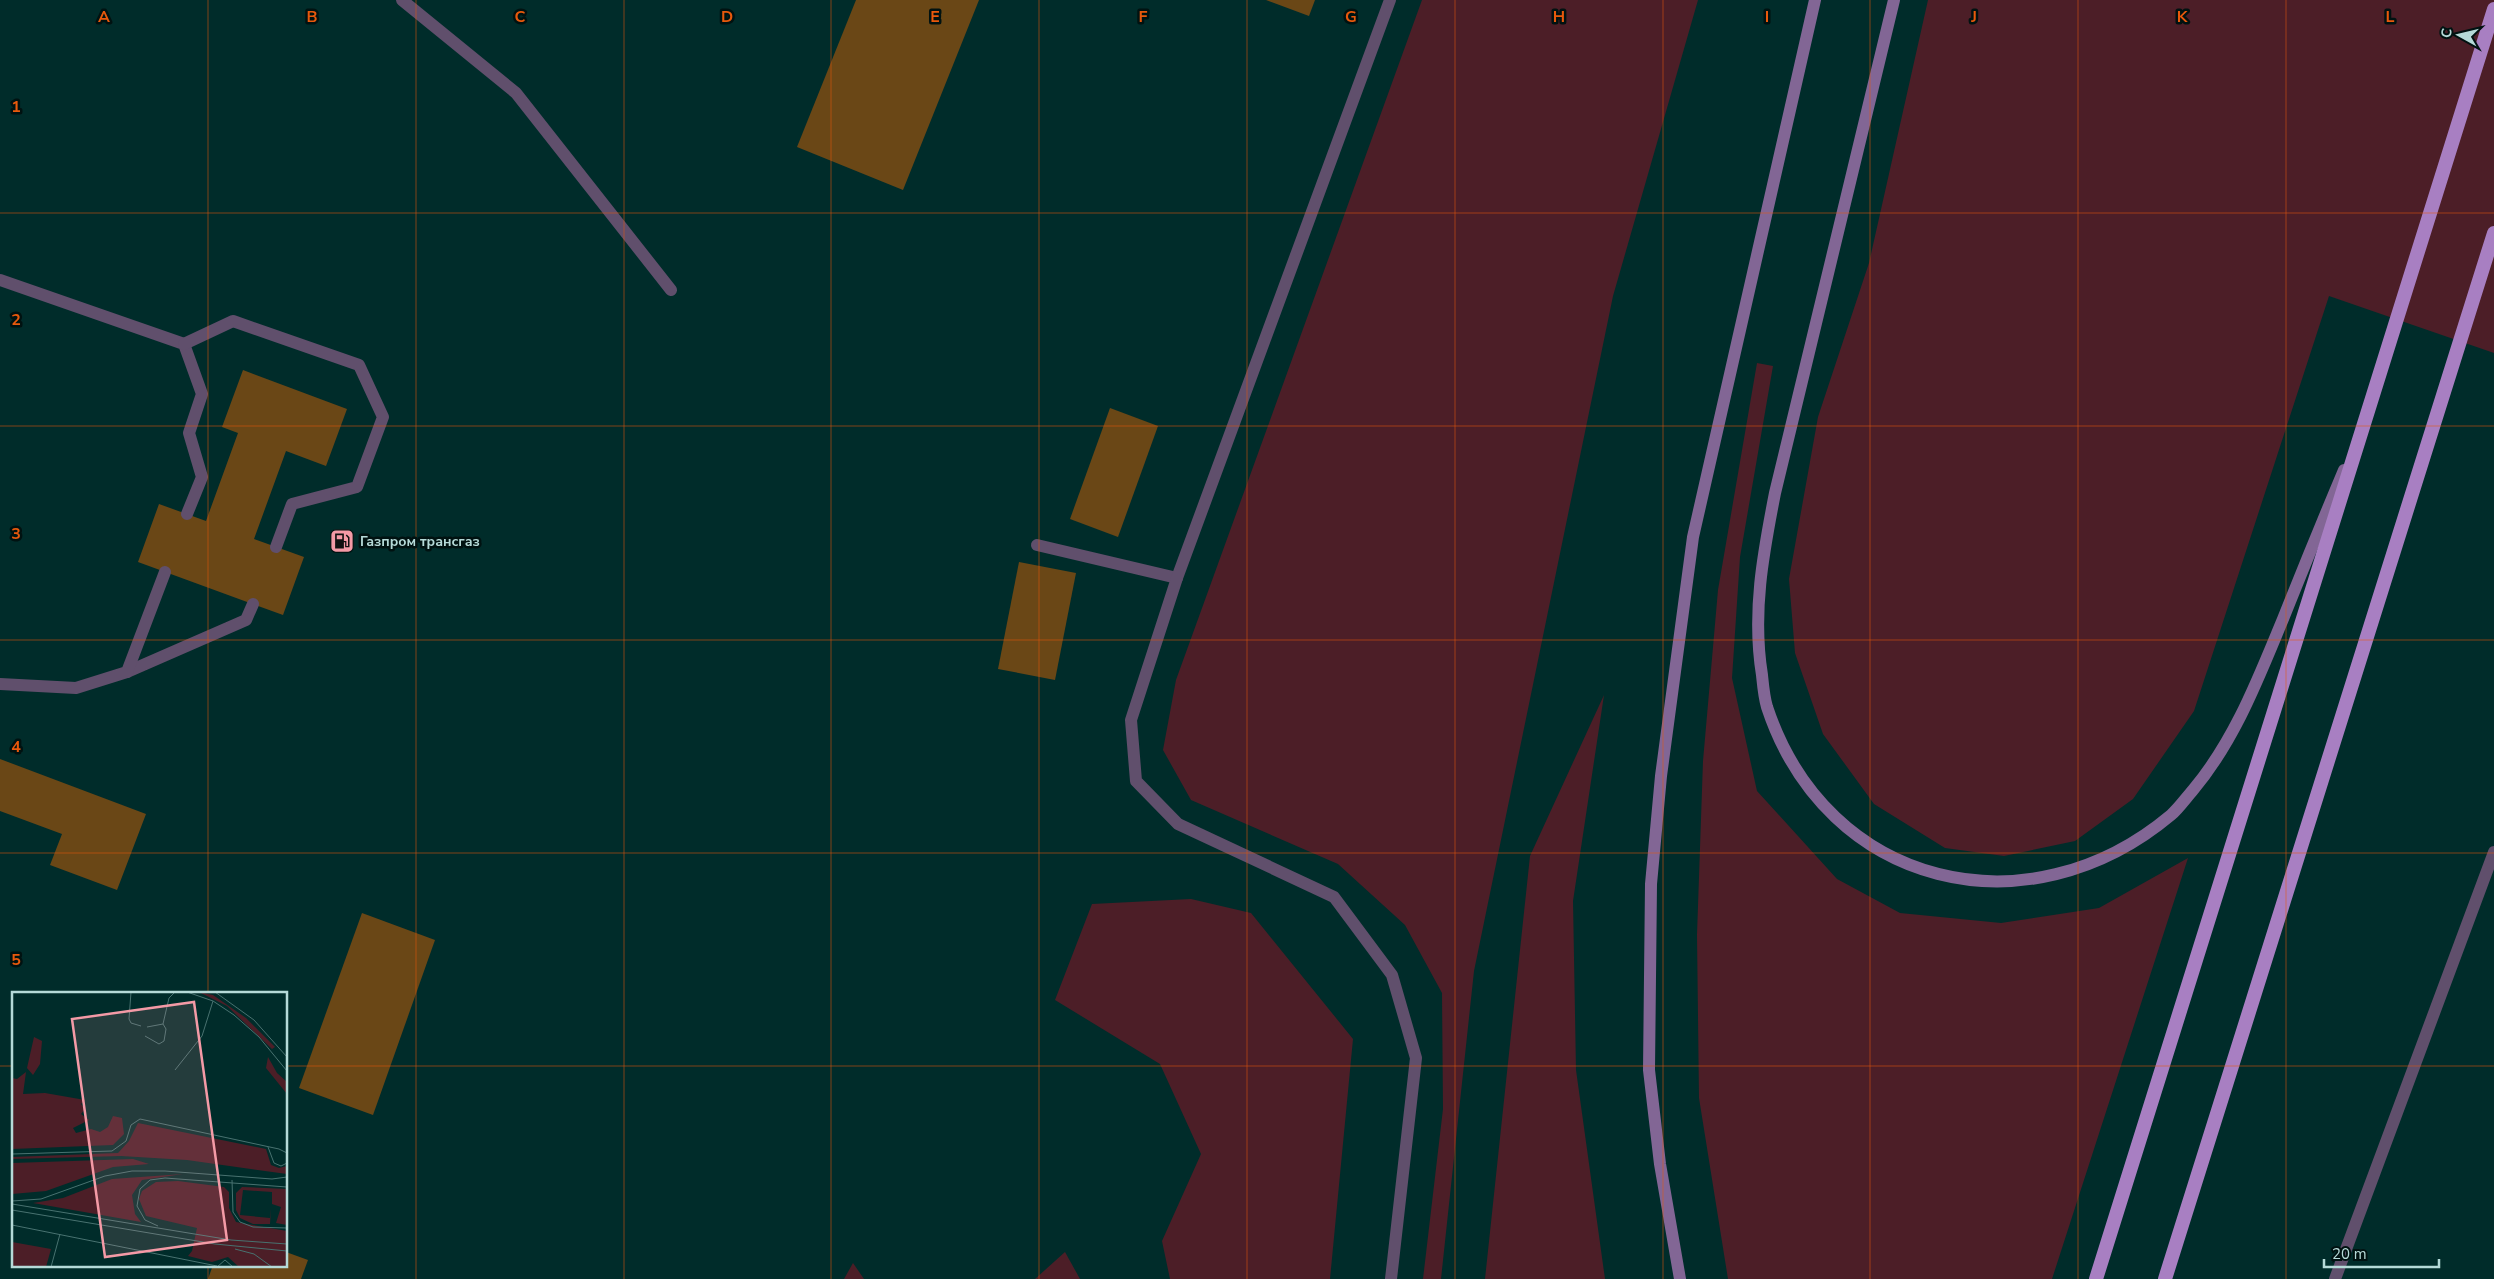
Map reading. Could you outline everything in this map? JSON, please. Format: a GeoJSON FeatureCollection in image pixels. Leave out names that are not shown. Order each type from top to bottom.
{"type":"FeatureCollection","features":[{"type":"Feature","properties":{"kind":"highway"},"geometry":{"type":"LineString","coordinates":[[2096,1279],[2494,8]]}},
{"type":"Feature","properties":{"kind":"highway"},"geometry":{"type":"LineString","coordinates":[[2165,1279],[2494,233]]}},
{"type":"Feature","properties":{"kind":"main road"},"geometry":{"type":"LineString","coordinates":[[1680,1279],[1660,1164],[1649,1070],[1650,884],[1661,776],[1694,537],[1815,0]]}},
{"type":"Feature","properties":{"kind":"main road"},"geometry":{"type":"LineString","coordinates":[[1894,0],[1775,493],[1764,550],[1757,604],[1758,653],[1766,705],[1786,754],[1815,797],[1846,828],[1888,855],[1931,872],[1974,882],[2016,882],[2057,876],[2098,860],[2136,840],[2172,814],[2202,779],[2230,738],[2257,681],[2374,396]]}},
{"type":"Feature","properties":{"kind":"street"},"geometry":{"type":"LineString","coordinates":[[402,0],[516,93],[671,290]]}},
{"type":"Feature","properties":{"kind":"street"},"geometry":{"type":"LineString","coordinates":[[1390,0],[1177,578],[1131,720],[1136,781],[1178,824],[1334,897],[1392,975],[1416,1058],[1391,1279]]}},
{"type":"Feature","properties":{"kind":"street"},"geometry":{"type":"LineString","coordinates":[[6,282],[184,344],[233,321],[359,365],[383,417],[357,487],[292,504],[276,547]]}},
{"type":"Feature","properties":{"kind":"street"},"geometry":{"type":"LineString","coordinates":[[184,344],[202,394],[189,433],[202,477],[188,514]]}},
{"type":"Feature","properties":{"kind":"street"},"geometry":{"type":"LineString","coordinates":[[1037,545],[1177,578]]}},
{"type":"Feature","properties":{"kind":"street"},"geometry":{"type":"LineString","coordinates":[[127,672],[165,572]]}},
{"type":"Feature","properties":{"kind":"street"},"geometry":{"type":"LineString","coordinates":[[0,684],[76,688],[127,672],[246,620],[253,604]]}},
{"type":"Feature","properties":{"kind":"street"},"geometry":{"type":"LineString","coordinates":[[2335,1279],[2494,852]]}},
{"type":"Feature","properties":{"kind":"shaded area"},"geometry":{"type":"Polygon","coordinates":[[[1422,0],[1698,0],[1613,296],[1474,971],[1441,1279],[1423,1279],[1443,1109],[1442,993],[1405,925],[1338,864],[1191,800],[1163,750],[1176,680],[1422,0]]]}},
{"type":"Feature","properties":{"kind":"shaded area"},"geometry":{"type":"Polygon","coordinates":[[[1928,0],[2494,0],[2494,353],[2329,296],[2194,711],[2133,799],[2075,841],[2004,856],[1945,848],[1874,804],[1823,734],[1795,653],[1789,579],[1818,417],[1869,263],[1928,0]]]}},
{"type":"Feature","properties":{"kind":"shaded area"},"geometry":{"type":"Polygon","coordinates":[[[1757,363],[1773,366],[1740,557],[1732,678],[1757,791],[1837,879],[1900,913],[2001,923],[2099,908],[2188,858],[2052,1279],[1728,1279],[1699,1098],[1697,935],[1703,761],[1718,590],[1757,363]]]}},
{"type":"Feature","properties":{"kind":"shaded area"},"geometry":{"type":"Polygon","coordinates":[[[1604,695],[1573,901],[1576,1070],[1605,1279],[1485,1279],[1530,856],[1604,695]]]}},
{"type":"Feature","properties":{"kind":"shaded area"},"geometry":{"type":"Polygon","coordinates":[[[1191,899],[1251,913],[1353,1039],[1330,1279],[1170,1279],[1162,1241],[1201,1154],[1160,1064],[1055,1000],[1092,904],[1191,899]]]}},
{"type":"Feature","properties":{"kind":"shaded area"},"geometry":{"type":"Polygon","coordinates":[[[1065,1252],[1080,1279],[1035,1279],[1065,1252]]]}},
{"type":"Feature","properties":{"kind":"shaded area"},"geometry":{"type":"Polygon","coordinates":[[[853,1263],[864,1279],[844,1279],[853,1263]]]}},
{"type":"Feature","properties":{"kind":"building"},"geometry":{"type":"Polygon","coordinates":[[[856,0],[979,0],[903,190],[797,147],[856,0]]]}},
{"type":"Feature","properties":{"kind":"building"},"geometry":{"type":"Polygon","coordinates":[[[1266,0],[1315,0],[1309,16],[1266,0]]]}},
{"type":"Feature","properties":{"kind":"building"},"geometry":{"type":"Polygon","coordinates":[[[243,370],[347,409],[326,466],[286,451],[254,539],[304,557],[283,615],[138,562],[159,504],[206,521],[238,433],[222,427],[243,370]]]}},
{"type":"Feature","properties":{"kind":"building"},"geometry":{"type":"Polygon","coordinates":[[[1110,408],[1158,426],[1118,537],[1070,519],[1110,408]]]}},
{"type":"Feature","properties":{"kind":"building"},"geometry":{"type":"Polygon","coordinates":[[[1019,562],[1076,573],[1055,680],[998,669],[1019,562]]]}},
{"type":"Feature","properties":{"kind":"building"},"geometry":{"type":"Polygon","coordinates":[[[0,759],[146,814],[117,890],[50,865],[62,834],[0,811],[0,759]]]}},
{"type":"Feature","properties":{"kind":"building"},"geometry":{"type":"Polygon","coordinates":[[[362,913],[435,940],[373,1115],[299,1088],[362,913]]]}},
{"type":"Feature","properties":{"kind":"building"},"geometry":{"type":"Polygon","coordinates":[[[288,1253],[308,1260],[301,1279],[208,1279],[213,1266],[288,1266],[288,1253]]]}},
{"type":"Feature","properties":{"kind":"place","name":"Газпром трансгаз"},"geometry":{"type":"Point","coordinates":[342,541]}}]}
